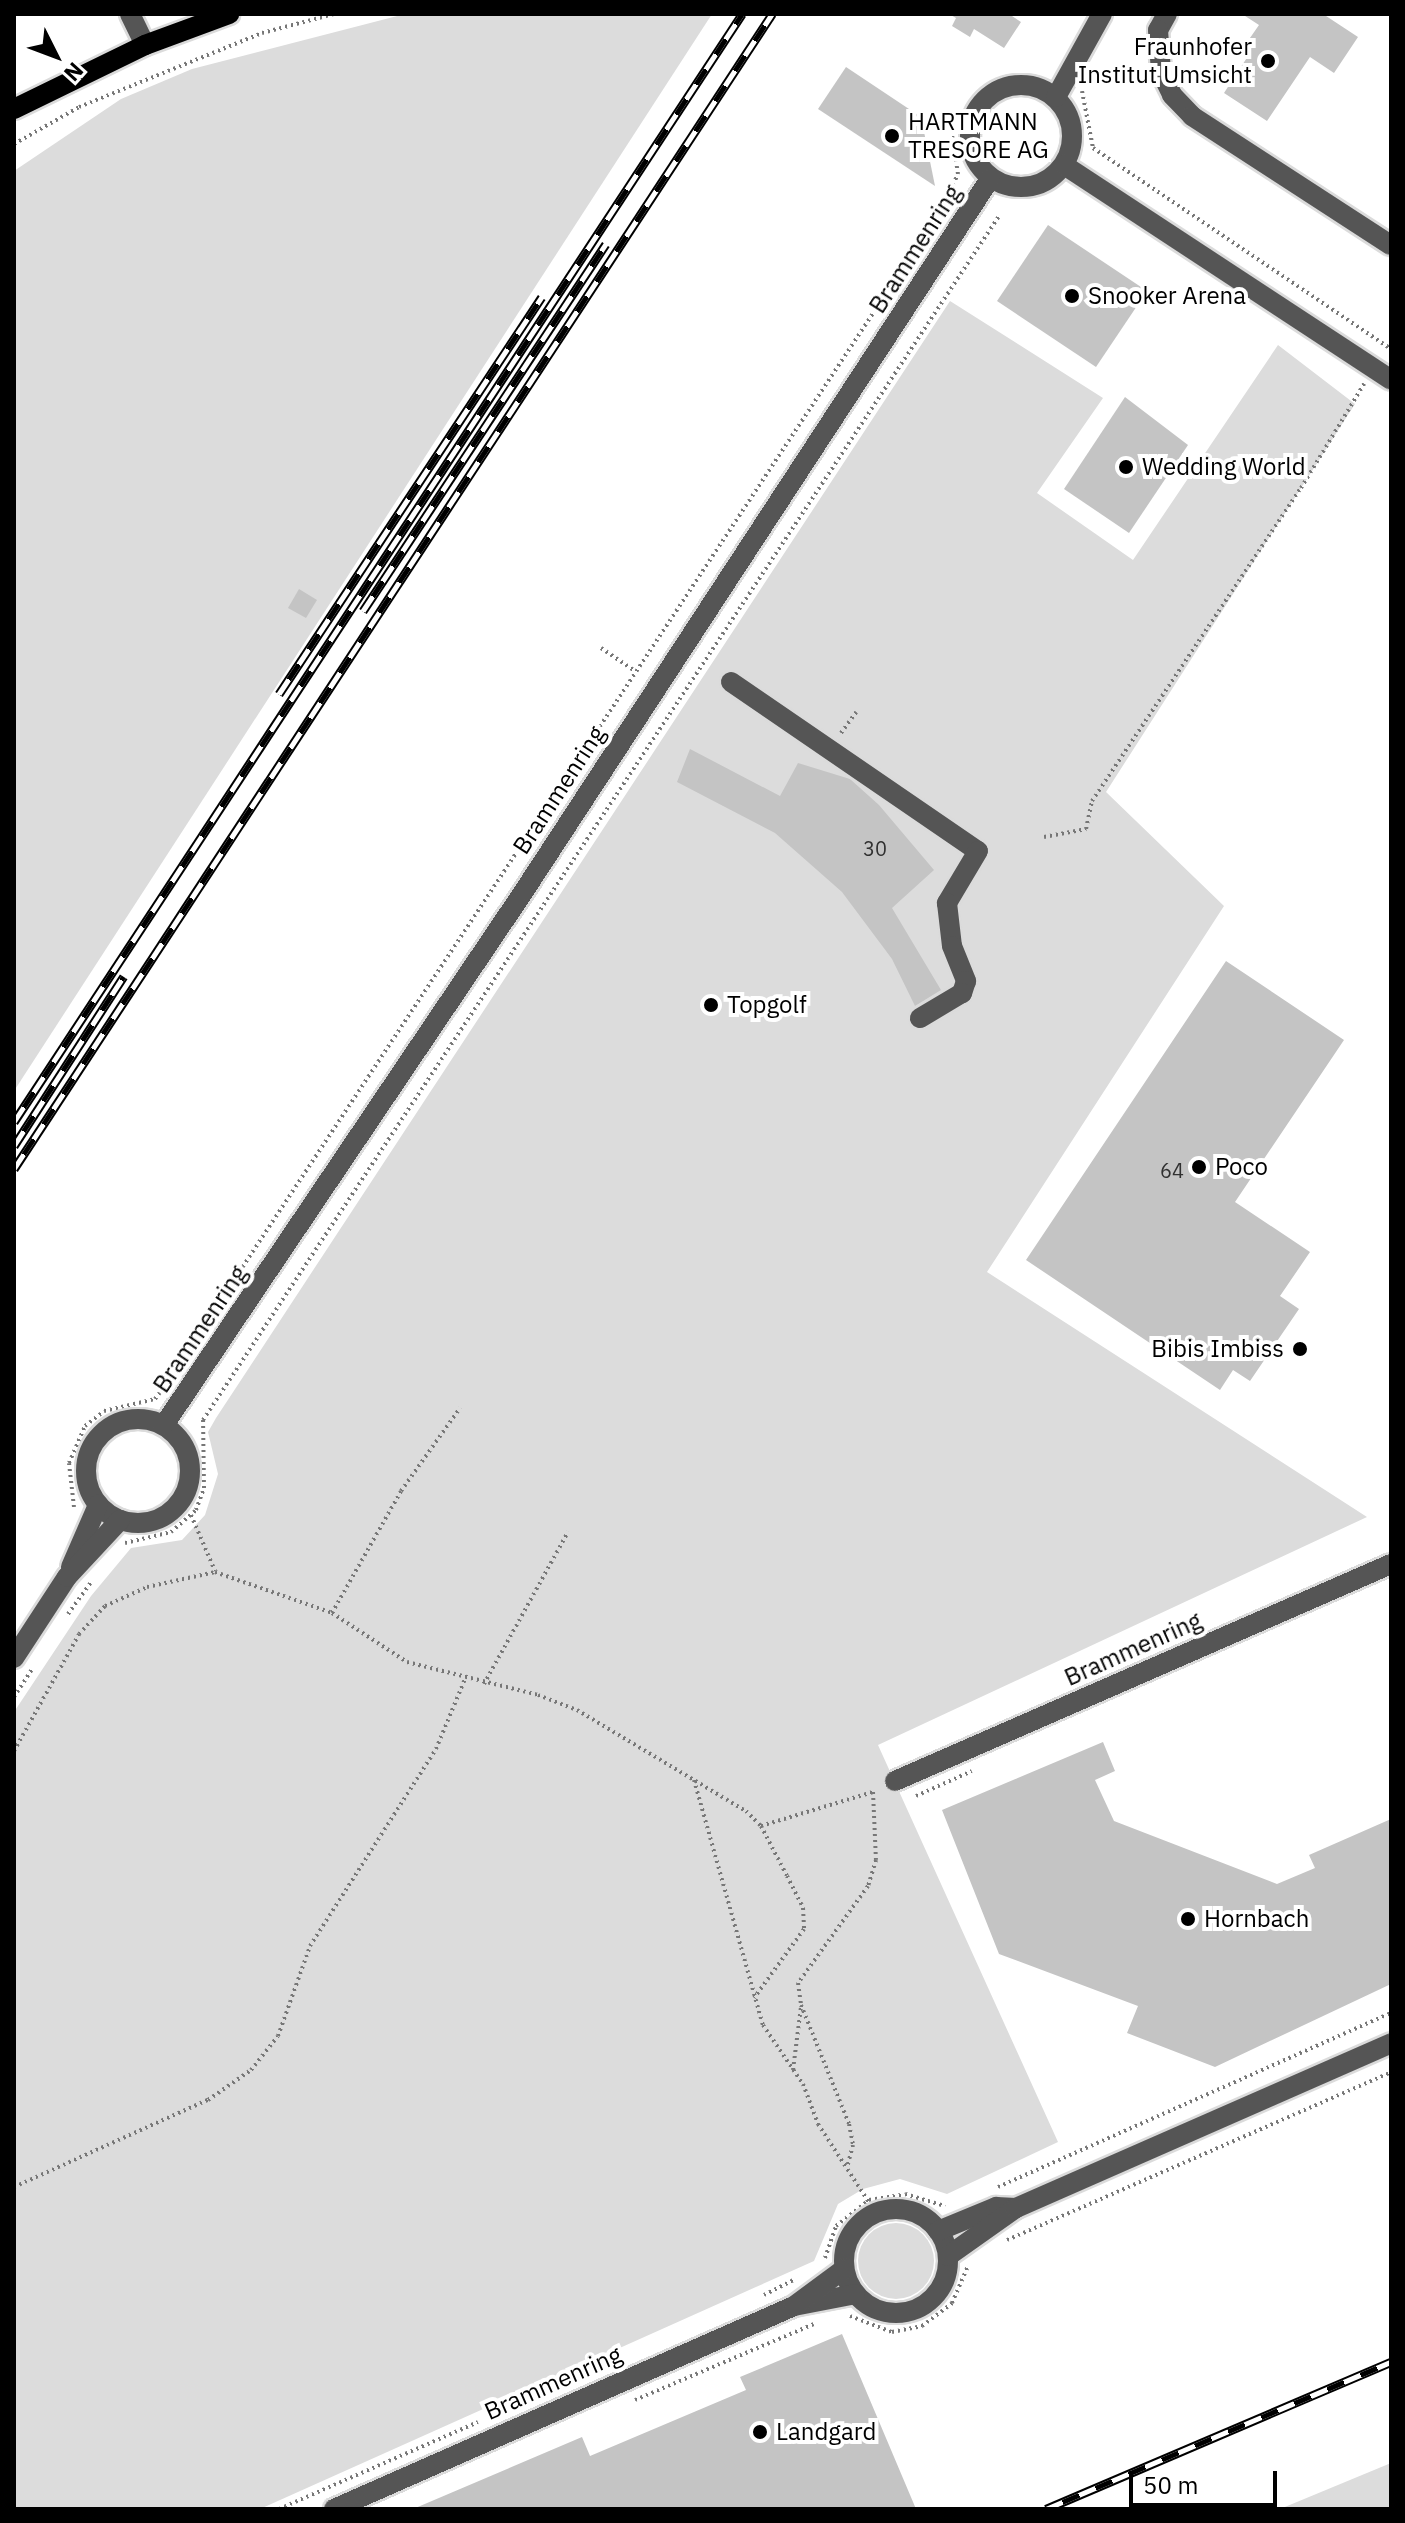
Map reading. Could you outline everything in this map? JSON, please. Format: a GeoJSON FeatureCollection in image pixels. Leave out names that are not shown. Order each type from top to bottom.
{"type":"FeatureCollection","features":[{"type":"Feature","properties":{"kind":"main road"},"geometry":{"type":"LineString","coordinates":[[14,109],[145,45],[229,14]]}},
{"type":"Feature","properties":{"kind":"street"},"geometry":{"type":"LineString","coordinates":[[130,14],[145,45]]}},
{"type":"Feature","properties":{"kind":"street"},"geometry":{"type":"LineString","coordinates":[[1102,14],[1056,97],[1071,124],[1064,165],[1382,374]]}},
{"type":"Feature","properties":{"kind":"street"},"geometry":{"type":"LineString","coordinates":[[1167,14],[1158,30],[1161,72],[1172,95],[1192,116],[1391,245]]}},
{"type":"Feature","properties":{"kind":"street","name":"Brammenring"},"geometry":{"type":"LineString","coordinates":[[1056,97],[1035,86],[1015,85],[983,102],[970,138],[980,168],[990,179],[1009,187],[1032,185],[1064,165]]}},
{"type":"Feature","properties":{"kind":"street","name":"Brammenring"},"geometry":{"type":"LineString","coordinates":[[164,1425],[533,877],[990,179]]}},
{"type":"Feature","properties":{"kind":"street"},"geometry":{"type":"LineString","coordinates":[[731,682],[978,851],[947,903],[952,946],[966,981],[962,993],[920,1018]]}},
{"type":"Feature","properties":{"kind":"street","name":"Brammenring"},"geometry":{"type":"LineString","coordinates":[[98,1505],[88,1487],[86,1467],[101,1434],[124,1419],[164,1425],[188,1454],[185,1494],[162,1517],[145,1523],[120,1520]]}},
{"type":"Feature","properties":{"kind":"street"},"geometry":{"type":"LineString","coordinates":[[14,1658],[67,1577],[120,1520],[98,1505],[67,1577]]}},
{"type":"Feature","properties":{"kind":"street","name":"Brammenring"},"geometry":{"type":"LineString","coordinates":[[895,1781],[1391,1564]]}},
{"type":"Feature","properties":{"kind":"street"},"geometry":{"type":"LineString","coordinates":[[948,2256],[1016,2208],[1391,2043]]}},
{"type":"Feature","properties":{"kind":"street"},"geometry":{"type":"LineString","coordinates":[[938,2231],[996,2207],[1016,2208]]}},
{"type":"Feature","properties":{"kind":"street"},"geometry":{"type":"LineString","coordinates":[[911,2211],[938,2231],[948,2256],[940,2288],[915,2310],[883,2311],[855,2294],[844,2269],[851,2236],[876,2213],[911,2211]]}},
{"type":"Feature","properties":{"kind":"street","name":"Brammenring"},"geometry":{"type":"LineString","coordinates":[[794,2306],[844,2269]]}},
{"type":"Feature","properties":{"kind":"street","name":"Brammenring"},"geometry":{"type":"LineString","coordinates":[[334,2509],[794,2306],[855,2294]]}},
{"type":"Feature","properties":{"kind":"path"},"geometry":{"type":"LineString","coordinates":[[14,144],[79,107],[262,33],[334,14]]}},
{"type":"Feature","properties":{"kind":"path"},"geometry":{"type":"LineString","coordinates":[[1082,80],[1093,148],[1391,349]]}},
{"type":"Feature","properties":{"kind":"path"},"geometry":{"type":"LineString","coordinates":[[180,1363],[940,212],[958,174],[951,128]]}},
{"type":"Feature","properties":{"kind":"path"},"geometry":{"type":"LineString","coordinates":[[929,154],[954,150]]}},
{"type":"Feature","properties":{"kind":"path"},"geometry":{"type":"LineString","coordinates":[[115,1548],[171,1532],[191,1515],[204,1488],[203,1420],[999,216]]}},
{"type":"Feature","properties":{"kind":"path"},"geometry":{"type":"LineString","coordinates":[[1044,837],[1086,829],[1092,801],[1301,488],[1382,374]]}},
{"type":"Feature","properties":{"kind":"path"},"geometry":{"type":"LineString","coordinates":[[601,648],[635,671]]}},
{"type":"Feature","properties":{"kind":"path"},"geometry":{"type":"LineString","coordinates":[[829,751],[856,712]]}},
{"type":"Feature","properties":{"kind":"path"},"geometry":{"type":"LineString","coordinates":[[76,1514],[69,1463],[85,1426],[104,1411],[155,1399],[163,1389]]}},
{"type":"Feature","properties":{"kind":"path"},"geometry":{"type":"LineString","coordinates":[[332,1613],[401,1491],[460,1408]]}},
{"type":"Feature","properties":{"kind":"path"},"geometry":{"type":"LineString","coordinates":[[191,1515],[215,1572]]}},
{"type":"Feature","properties":{"kind":"path"},"geometry":{"type":"LineString","coordinates":[[484,1684],[568,1532]]}},
{"type":"Feature","properties":{"kind":"path"},"geometry":{"type":"LineString","coordinates":[[60,1626],[99,1571]]}},
{"type":"Feature","properties":{"kind":"path"},"geometry":{"type":"LineString","coordinates":[[14,1751],[79,1634],[105,1606],[147,1587],[215,1572],[332,1613],[407,1662],[484,1684],[538,1695],[577,1710],[746,1811],[761,1826],[803,1908],[804,1929],[754,1998]]}},
{"type":"Feature","properties":{"kind":"path"},"geometry":{"type":"LineString","coordinates":[[14,1697],[37,1661]]}},
{"type":"Feature","properties":{"kind":"path"},"geometry":{"type":"LineString","coordinates":[[14,2187],[208,2100],[251,2070],[278,2036],[310,1946],[436,1749],[465,1679]]}},
{"type":"Feature","properties":{"kind":"path"},"geometry":{"type":"LineString","coordinates":[[694,1780],[763,2025],[793,2070],[818,2124],[876,2213]]}},
{"type":"Feature","properties":{"kind":"path"},"geometry":{"type":"LineString","coordinates":[[761,1826],[873,1792],[876,1860],[868,1886],[798,1983],[801,2005],[849,2124],[853,2145],[847,2167]]}},
{"type":"Feature","properties":{"kind":"path"},"geometry":{"type":"LineString","coordinates":[[793,2070],[801,2005]]}},
{"type":"Feature","properties":{"kind":"path"},"geometry":{"type":"LineString","coordinates":[[993,2246],[1391,2072]]}},
{"type":"Feature","properties":{"kind":"path"},"geometry":{"type":"LineString","coordinates":[[842,2317],[892,2332],[922,2326],[952,2303],[973,2260]]}},
{"type":"Feature","properties":{"kind":"path"},"geometry":{"type":"LineString","coordinates":[[624,2405],[819,2321]]}},
{"type":"Feature","properties":{"kind":"shaded area"},"geometry":{"type":"Polygon","coordinates":[[[405,14],[712,14],[14,1091],[14,171],[121,99],[192,69],[405,14]]]}},
{"type":"Feature","properties":{"kind":"shaded area"},"geometry":{"type":"Polygon","coordinates":[[[950,301],[1103,398],[1037,493],[1133,560],[1278,345],[1355,404],[1106,792],[1224,906],[987,1272],[1367,1517],[878,1745],[1058,2142],[947,2194],[900,2179],[863,2189],[838,2204],[814,2261],[260,2509],[14,2509],[14,1712],[91,1596],[131,1548],[182,1540],[205,1515],[218,1474],[208,1432],[216,1418],[950,301]]]}},
{"type":"Feature","properties":{"kind":"shaded area"},"geometry":{"type":"Polygon","coordinates":[[[896,2223],[910,2226],[923,2234],[931,2247],[934,2261],[931,2275],[923,2288],[910,2296],[896,2299],[882,2296],[869,2288],[861,2275],[858,2261],[861,2247],[869,2234],[882,2226],[896,2223]]]}},
{"type":"Feature","properties":{"kind":"shaded area"},"geometry":{"type":"Polygon","coordinates":[[[1391,2463],[1391,2509],[1280,2509],[1391,2463]]]}},
{"type":"Feature","properties":{"kind":"building"},"geometry":{"type":"Polygon","coordinates":[[[949,14],[1009,14],[1021,22],[1004,48],[974,29],[970,37],[952,26],[956,18],[949,14]]]}},
{"type":"Feature","properties":{"kind":"building","name":"Fraunhofer Institut Umsicht"},"geometry":{"type":"Polygon","coordinates":[[[1242,14],[1323,14],[1358,37],[1334,73],[1310,57],[1267,121],[1224,93],[1250,53],[1243,48],[1259,25],[1242,14]]]}},
{"type":"Feature","properties":{"kind":"building","name":"HARTMANN TRESORE AG"},"geometry":{"type":"Polygon","coordinates":[[[846,67],[921,117],[935,186],[818,109],[846,67]]]}},
{"type":"Feature","properties":{"kind":"building","name":"Snooker Arena"},"geometry":{"type":"Polygon","coordinates":[[[1048,225],[1147,291],[1096,367],[997,301],[1048,225]]]}},
{"type":"Feature","properties":{"kind":"building","name":"Wedding World"},"geometry":{"type":"Polygon","coordinates":[[[1125,397],[1188,445],[1129,533],[1064,489],[1125,397]]]}},
{"type":"Feature","properties":{"kind":"building"},"geometry":{"type":"Polygon","coordinates":[[[299,589],[317,600],[306,618],[288,608],[299,589]]]}},
{"type":"Feature","properties":{"kind":"building"},"geometry":{"type":"Polygon","coordinates":[[[690,749],[780,796],[798,763],[850,779],[879,805],[934,870],[892,908],[941,990],[915,1006],[892,959],[842,892],[775,833],[677,782],[690,749]]]}},
{"type":"Feature","properties":{"kind":"building"},"geometry":{"type":"Polygon","coordinates":[[[1226,961],[1344,1040],[1235,1202],[1310,1252],[1280,1296],[1299,1309],[1250,1381],[1233,1370],[1220,1390],[1026,1260],[1226,961]]]}},
{"type":"Feature","properties":{"kind":"building","name":"Hornbach"},"geometry":{"type":"Polygon","coordinates":[[[1103,1742],[1115,1771],[1095,1780],[1114,1821],[1277,1884],[1315,1868],[1309,1855],[1391,1819],[1391,1984],[1215,2067],[1127,2033],[1138,2006],[999,1954],[942,1810],[1103,1742]]]}},
{"type":"Feature","properties":{"kind":"building"},"geometry":{"type":"Polygon","coordinates":[[[842,2334],[916,2509],[413,2509],[582,2437],[590,2456],[746,2390],[740,2377],[842,2334]]]}},
{"type":"Feature","properties":{"kind":"railway"},"geometry":{"type":"LineString","coordinates":[[14,1122],[742,14]]}},
{"type":"Feature","properties":{"kind":"railway"},"geometry":{"type":"LineString","coordinates":[[14,1169],[772,14]]}},
{"type":"Feature","properties":{"kind":"railway"},"geometry":{"type":"LineString","coordinates":[[363,611],[606,244]]}},
{"type":"Feature","properties":{"kind":"railway"},"geometry":{"type":"LineString","coordinates":[[279,694],[542,297]]}},
{"type":"Feature","properties":{"kind":"railway"},"geometry":{"type":"LineString","coordinates":[[14,1146],[124,976]]}},
{"type":"Feature","properties":{"kind":"railway"},"geometry":{"type":"LineString","coordinates":[[1046,2509],[1391,2362]]}},
{"type":"Feature","properties":{"kind":"place","name":"Fraunhofer Institut Umsicht"},"geometry":{"type":"Point","coordinates":[1268,61]}},
{"type":"Feature","properties":{"kind":"place","name":"HARTMANN TRESORE AG"},"geometry":{"type":"Point","coordinates":[892,136]}},
{"type":"Feature","properties":{"kind":"place","name":"Snooker Arena"},"geometry":{"type":"Point","coordinates":[1072,296]}},
{"type":"Feature","properties":{"kind":"place","name":"Wedding World"},"geometry":{"type":"Point","coordinates":[1126,467]}},
{"type":"Feature","properties":{"kind":"place","name":"Topgolf"},"geometry":{"type":"Point","coordinates":[711,1005]}},
{"type":"Feature","properties":{"kind":"place","name":"Poco"},"geometry":{"type":"Point","coordinates":[1199,1167]}},
{"type":"Feature","properties":{"kind":"place","name":"Bibis Imbiss"},"geometry":{"type":"Point","coordinates":[1300,1349]}},
{"type":"Feature","properties":{"kind":"place","name":"Hornbach"},"geometry":{"type":"Point","coordinates":[1188,1919]}},
{"type":"Feature","properties":{"kind":"place","name":"Landgard"},"geometry":{"type":"Point","coordinates":[760,2432]}}]}
